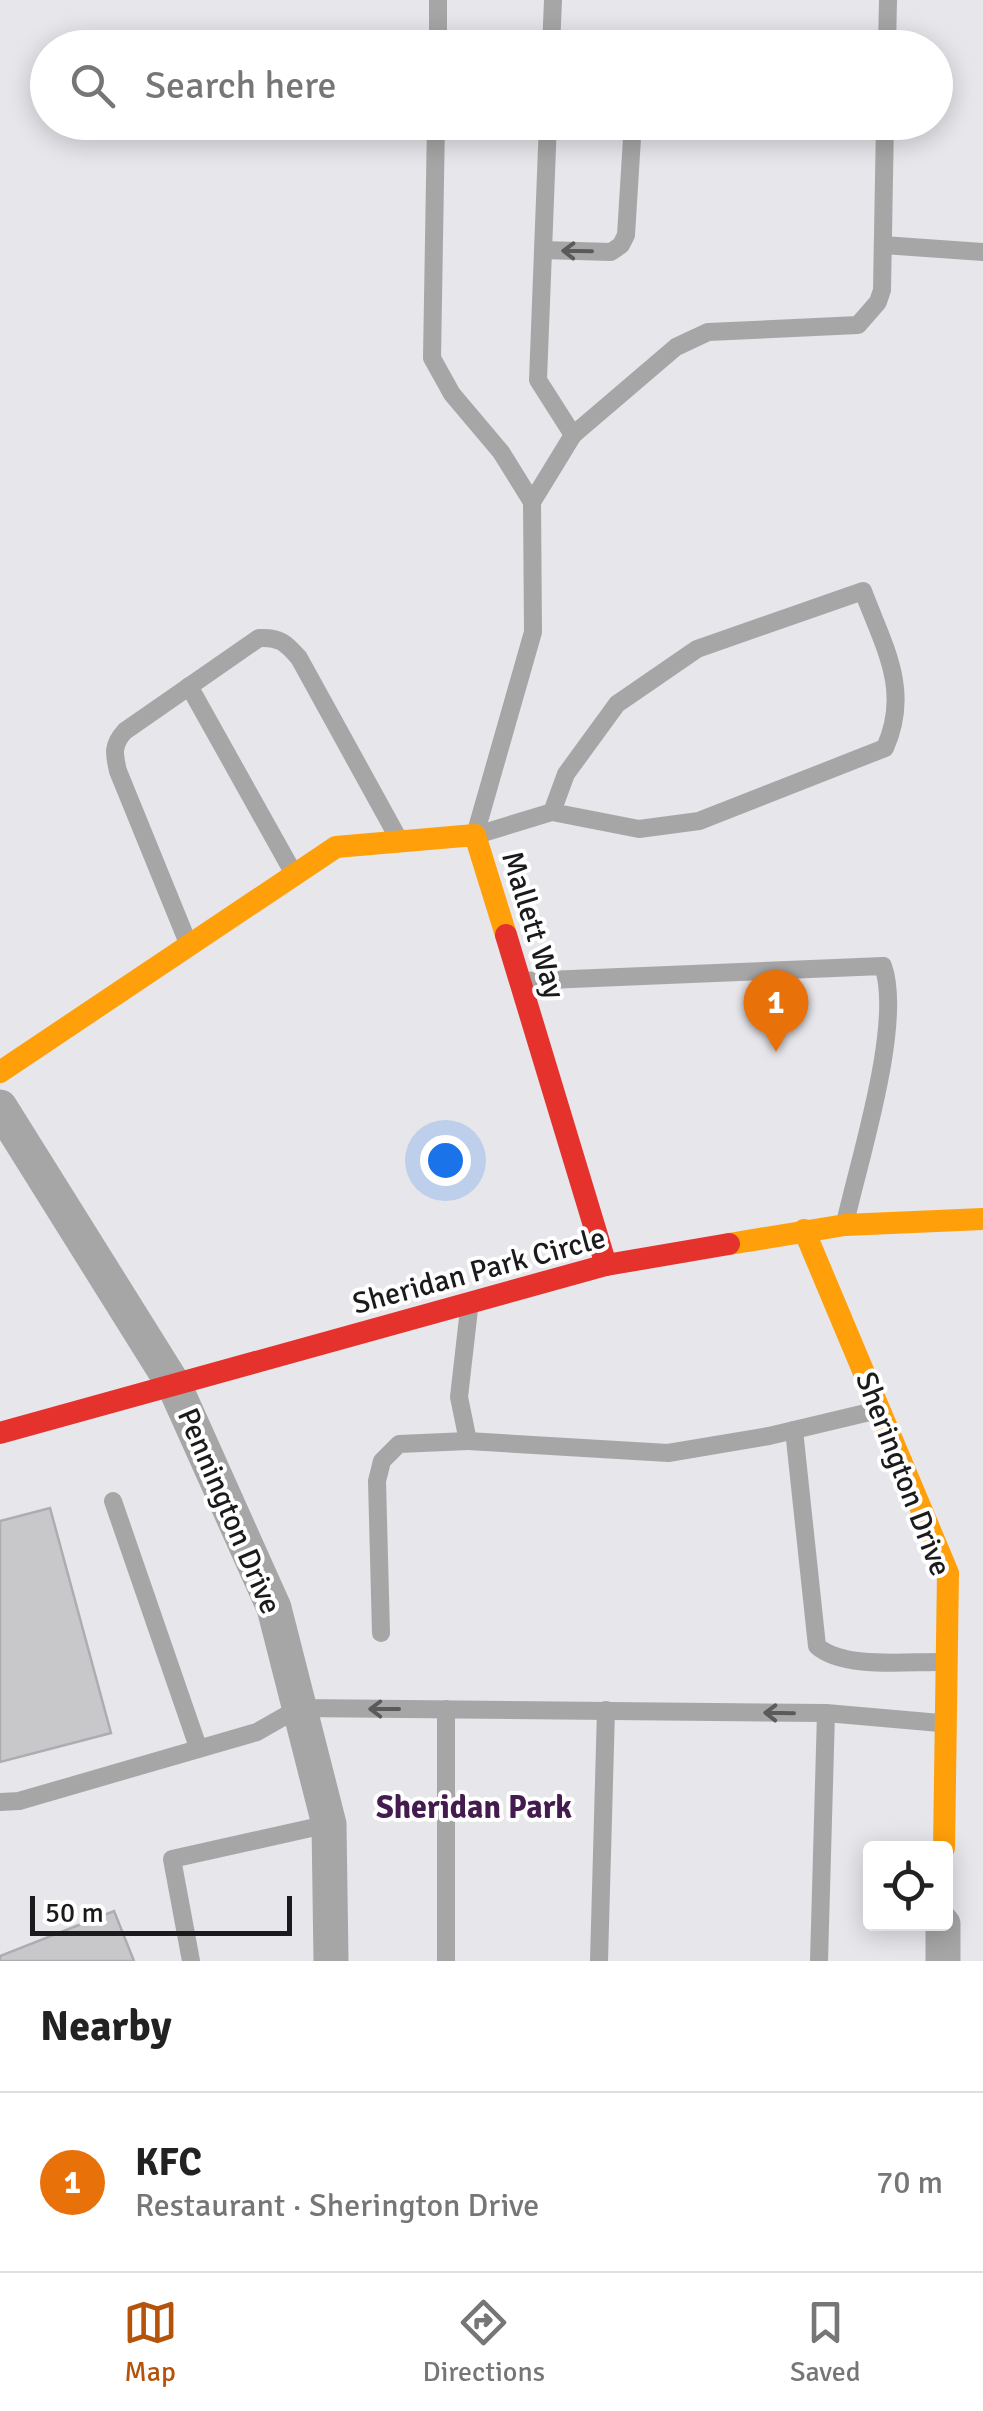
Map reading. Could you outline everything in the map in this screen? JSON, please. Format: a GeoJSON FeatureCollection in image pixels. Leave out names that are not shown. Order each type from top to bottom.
{"type":"FeatureCollection","features":[{"type":"Feature","properties":{"kind":"street","name":"Mallett Way"},"geometry":{"type":"LineString","coordinates":[[0,1072],[336,847],[475,835],[606,1265]]}},
{"type":"Feature","properties":{"kind":"street","name":"Pennington Drive"},"geometry":{"type":"LineString","coordinates":[[0,1106],[175,1387],[274,1608],[329,1824],[331,1961]]}},
{"type":"Feature","properties":{"kind":"street","name":"Sheridan Park Circle"},"geometry":{"type":"LineString","coordinates":[[0,1433],[606,1265],[845,1225],[983,1220]]}},
{"type":"Feature","properties":{"kind":"street","name":"Sherington Drive"},"geometry":{"type":"LineString","coordinates":[[804,1230],[948,1573],[944,1841]]}},
{"type":"Feature","properties":{"kind":"street"},"geometry":{"type":"LineString","coordinates":[[943,1931],[943,1961]]}},
{"type":"Feature","properties":{"kind":"lane"},"geometry":{"type":"LineString","coordinates":[[438,0],[438,30]]}},
{"type":"Feature","properties":{"kind":"lane"},"geometry":{"type":"LineString","coordinates":[[552,30],[553,0]]}},
{"type":"Feature","properties":{"kind":"lane"},"geometry":{"type":"LineString","coordinates":[[887,30],[888,0]]}},
{"type":"Feature","properties":{"kind":"lane"},"geometry":{"type":"LineString","coordinates":[[436,140],[432,358],[452,394],[501,452],[532,502]]}},
{"type":"Feature","properties":{"kind":"lane"},"geometry":{"type":"LineString","coordinates":[[547,140],[538,380],[572,435]]}},
{"type":"Feature","properties":{"kind":"lane"},"geometry":{"type":"LineString","coordinates":[[543,250],[612,252],[621,245],[626,235],[632,140]]}},
{"type":"Feature","properties":{"kind":"lane"},"geometry":{"type":"LineString","coordinates":[[475,835],[532,632],[532,502],[572,435],[676,346],[708,332],[858,325],[878,302],[885,140]]}},
{"type":"Feature","properties":{"kind":"lane"},"geometry":{"type":"LineString","coordinates":[[882,245],[983,252]]}},
{"type":"Feature","properties":{"kind":"lane"},"geometry":{"type":"LineString","coordinates":[[475,835],[552,812],[639,830],[699,821],[885,748],[897,722],[894,672],[863,592],[697,650],[617,704],[566,774],[552,812]]}},
{"type":"Feature","properties":{"kind":"lane"},"geometry":{"type":"LineString","coordinates":[[189,946],[114,753],[116,741],[259,638],[286,643],[299,658],[400,840]]}},
{"type":"Feature","properties":{"kind":"lane"},"geometry":{"type":"LineString","coordinates":[[190,686],[294,875]]}},
{"type":"Feature","properties":{"kind":"lane"},"geometry":{"type":"LineString","coordinates":[[518,981],[883,966],[890,986],[888,1033],[845,1225]]}},
{"type":"Feature","properties":{"kind":"lane"},"geometry":{"type":"LineString","coordinates":[[468,1441],[458,1397],[470,1304]]}},
{"type":"Feature","properties":{"kind":"lane"},"geometry":{"type":"LineString","coordinates":[[381,1633],[377,1481],[382,1461],[399,1444],[468,1441],[668,1452],[794,1430],[880,1409]]}},
{"type":"Feature","properties":{"kind":"lane"},"geometry":{"type":"LineString","coordinates":[[794,1430],[817,1646],[827,1655],[845,1660],[947,1662]]}},
{"type":"Feature","properties":{"kind":"lane"},"geometry":{"type":"LineString","coordinates":[[113,1502],[198,1748]]}},
{"type":"Feature","properties":{"kind":"lane"},"geometry":{"type":"LineString","coordinates":[[0,1802],[18,1801],[258,1732],[299,1708],[826,1713],[946,1724]]}},
{"type":"Feature","properties":{"kind":"lane"},"geometry":{"type":"LineString","coordinates":[[446,1709],[446,1961]]}},
{"type":"Feature","properties":{"kind":"lane"},"geometry":{"type":"LineString","coordinates":[[599,1961],[606,1710]]}},
{"type":"Feature","properties":{"kind":"lane"},"geometry":{"type":"LineString","coordinates":[[819,1961],[826,1713]]}},
{"type":"Feature","properties":{"kind":"lane"},"geometry":{"type":"LineString","coordinates":[[191,1961],[172,1859],[329,1824]]}},
{"type":"Feature","properties":{"kind":"building"},"geometry":{"type":"Polygon","coordinates":[[[50,1508],[111,1733],[0,1762],[0,1521],[50,1508]]]}},
{"type":"Feature","properties":{"kind":"building"},"geometry":{"type":"Polygon","coordinates":[[[114,1911],[134,1961],[0,1961],[0,1956],[114,1911]]]}},
{"type":"Feature","properties":{"kind":"traffic: slow"},"geometry":{"type":"LineString","coordinates":[[0,1072],[336,847],[475,835],[506,935]]}},
{"type":"Feature","properties":{"kind":"traffic: slow"},"geometry":{"type":"LineString","coordinates":[[729,1244],[845,1225],[983,1219]]}},
{"type":"Feature","properties":{"kind":"traffic: slow"},"geometry":{"type":"LineString","coordinates":[[804,1230],[948,1573],[944,1841]]}},
{"type":"Feature","properties":{"kind":"traffic: jam"},"geometry":{"type":"LineString","coordinates":[[506,935],[606,1265]]}},
{"type":"Feature","properties":{"kind":"traffic: jam"},"geometry":{"type":"LineString","coordinates":[[0,1433],[606,1265],[729,1244]]}},
{"type":"Feature","properties":{"kind":"place","name":"KFC"},"geometry":{"type":"Point","coordinates":[776,1052]}},
{"type":"Feature","properties":{"kind":"district","name":"Sheridan Park"},"geometry":{"type":"Point","coordinates":[474,1807]}}]}
